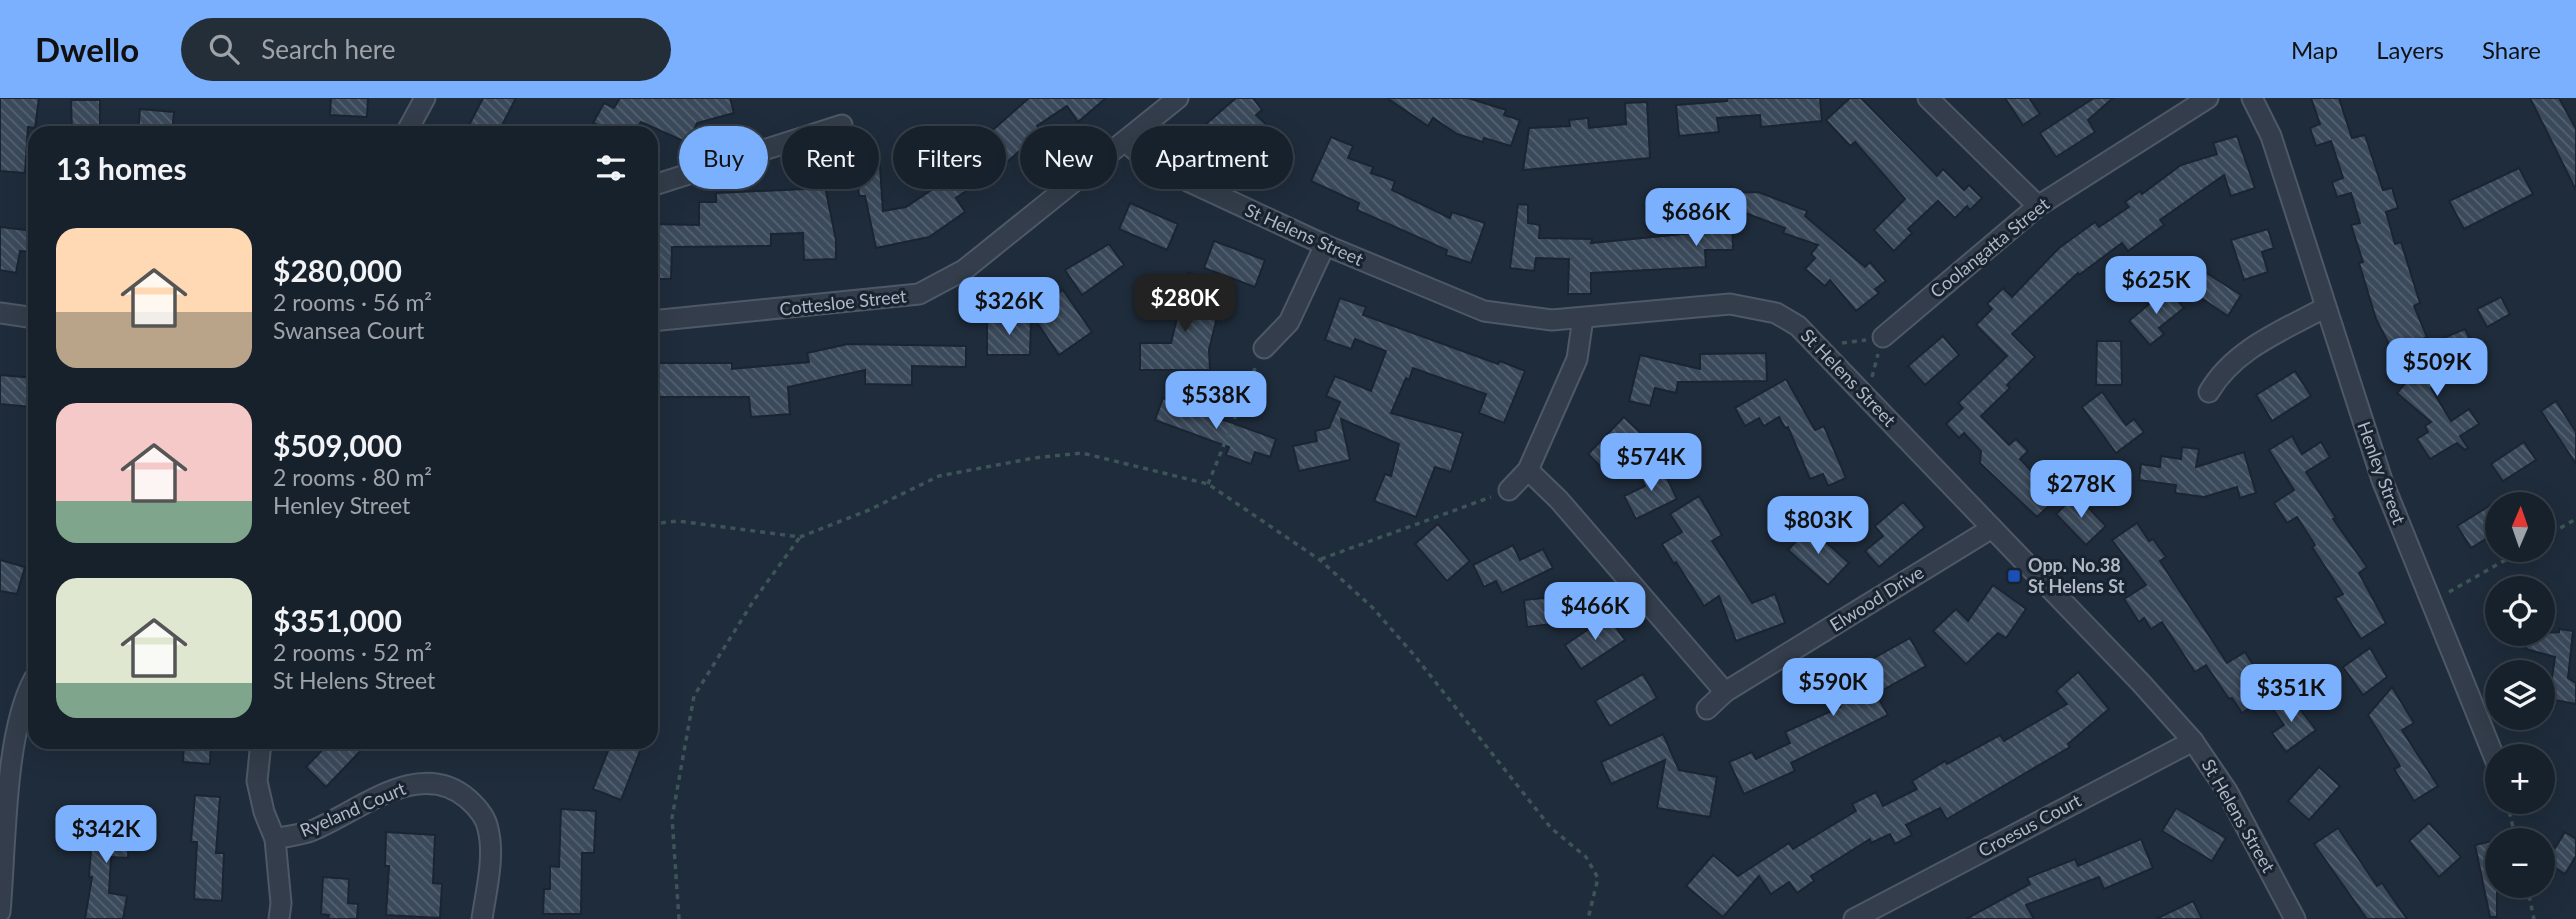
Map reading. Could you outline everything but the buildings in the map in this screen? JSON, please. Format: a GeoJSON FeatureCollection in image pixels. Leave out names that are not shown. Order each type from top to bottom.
{"type":"FeatureCollection","features":[{"type":"Feature","properties":{"kind":"street"},"geometry":{"type":"LineString","coordinates":[[409,126],[425,98]]}},
{"type":"Feature","properties":{"kind":"street","name":"Cottesloe Street"},"geometry":{"type":"LineString","coordinates":[[658,320],[919,294],[964,270],[1178,98]]}},
{"type":"Feature","properties":{"kind":"street"},"geometry":{"type":"LineString","coordinates":[[1928,98],[2038,206]]}},
{"type":"Feature","properties":{"kind":"street","name":"Coolangatta Street"},"geometry":{"type":"LineString","coordinates":[[1883,337],[2038,206],[2207,98]]}},
{"type":"Feature","properties":{"kind":"street","name":"Henley Street"},"geometry":{"type":"LineString","coordinates":[[2252,98],[2271,136],[2324,308],[2382,480],[2489,744]]}},
{"type":"Feature","properties":{"kind":"street"},"geometry":{"type":"LineString","coordinates":[[658,184],[842,125]]}},
{"type":"Feature","properties":{"kind":"street","name":"St Helens Street"},"geometry":{"type":"LineString","coordinates":[[1126,142],[1151,164],[1325,245],[1484,311],[1528,319],[1730,304],[1754,306],[1776,313],[1798,326],[2193,741],[2227,791],[2295,919]]}},
{"type":"Feature","properties":{"kind":"street"},"geometry":{"type":"LineString","coordinates":[[1264,348],[1289,321],[1325,245]]}},
{"type":"Feature","properties":{"kind":"street"},"geometry":{"type":"LineString","coordinates":[[2209,393],[2220,373],[2236,357],[2324,308]]}},
{"type":"Feature","properties":{"kind":"street"},"geometry":{"type":"LineString","coordinates":[[0,313],[28,317]]}},
{"type":"Feature","properties":{"kind":"street"},"geometry":{"type":"LineString","coordinates":[[1509,490],[1528,470],[1577,359],[1583,317]]}},
{"type":"Feature","properties":{"kind":"street"},"geometry":{"type":"LineString","coordinates":[[1528,470],[1559,500],[1725,692]]}},
{"type":"Feature","properties":{"kind":"street","name":"Elwood Drive"},"geometry":{"type":"LineString","coordinates":[[1707,709],[1725,692],[1992,528]]}},
{"type":"Feature","properties":{"kind":"street"},"geometry":{"type":"LineString","coordinates":[[0,912],[16,732],[23,699],[28,690]]}},
{"type":"Feature","properties":{"kind":"street","name":"Croesus Court"},"geometry":{"type":"LineString","coordinates":[[1863,916],[2193,741]]}},
{"type":"Feature","properties":{"kind":"street"},"geometry":{"type":"LineString","coordinates":[[260,749],[257,781],[264,812],[275,839],[281,903],[279,919]]}},
{"type":"Feature","properties":{"kind":"street","name":"Ryeland Court"},"geometry":{"type":"LineString","coordinates":[[275,839],[310,832],[389,791],[415,783],[459,792],[478,808],[488,828],[489,857],[482,919]]}},
{"type":"Feature","properties":{"kind":"path"},"geometry":{"type":"LineString","coordinates":[[1827,354],[1838,343],[1883,337],[1873,376],[1861,390]]}},
{"type":"Feature","properties":{"kind":"path"},"geometry":{"type":"LineString","coordinates":[[1208,484],[1264,348]]}},
{"type":"Feature","properties":{"kind":"path"},"geometry":{"type":"LineString","coordinates":[[658,523],[678,521],[800,537],[869,510],[939,476],[1034,458],[1082,453],[1208,484],[1320,559],[1381,618],[1551,828],[1586,857],[1598,878],[1588,919]]}},
{"type":"Feature","properties":{"kind":"path"},"geometry":{"type":"LineString","coordinates":[[1320,559],[1509,490]]}},
{"type":"Feature","properties":{"kind":"path"},"geometry":{"type":"LineString","coordinates":[[2555,531],[2576,519]]}},
{"type":"Feature","properties":{"kind":"path"},"geometry":{"type":"LineString","coordinates":[[679,919],[672,818],[694,696],[754,600],[800,537]]}},
{"type":"Feature","properties":{"kind":"path"},"geometry":{"type":"LineString","coordinates":[[2431,602],[2502,562]]}},
{"type":"Feature","properties":{"kind":"path"},"geometry":{"type":"LineString","coordinates":[[2530,898],[2534,919]]}},
{"type":"Feature","properties":{"kind":"place","name":"Opp. No.38 St Helens St"},"geometry":{"type":"Point","coordinates":[2014,576]}}]}
